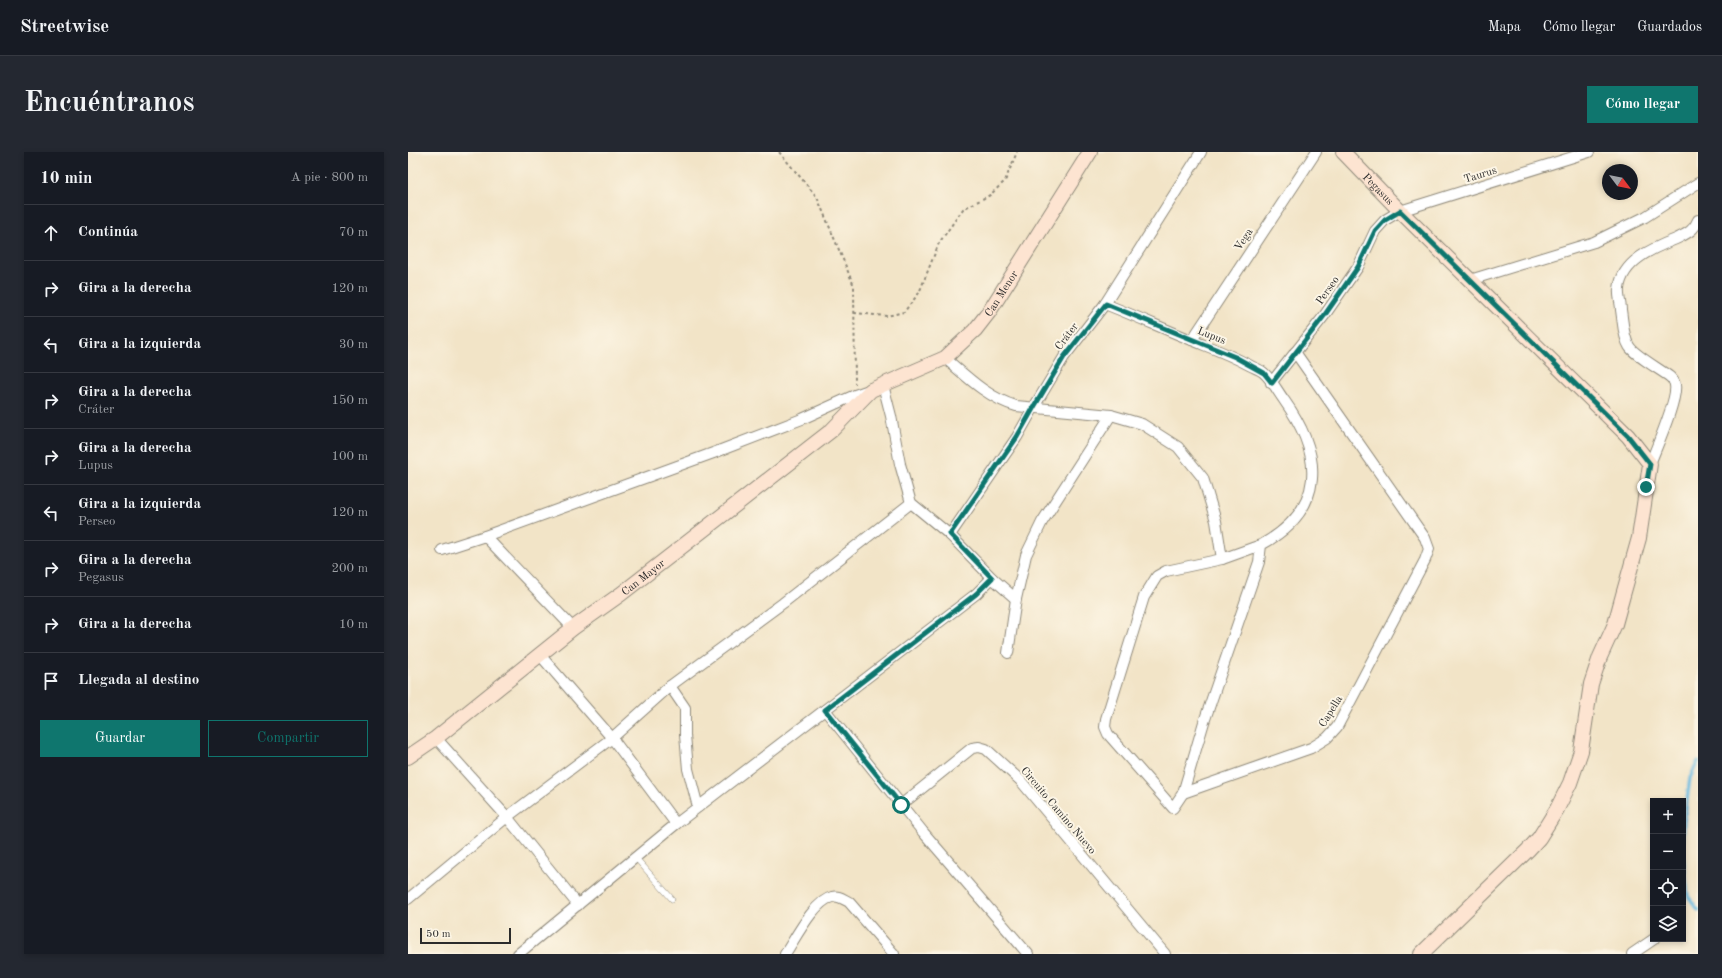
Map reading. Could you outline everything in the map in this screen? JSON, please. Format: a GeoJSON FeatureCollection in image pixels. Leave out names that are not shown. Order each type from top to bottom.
{"type":"FeatureCollection","features":[{"type":"Feature","properties":{"kind":"street","name":"Can Menor"},"geometry":{"type":"LineString","coordinates":[[877,388],[945,358],[975,330],[989,312],[1090,152]]}},
{"type":"Feature","properties":{"kind":"street","name":"Cráter"},"geometry":{"type":"LineString","coordinates":[[950,534],[1017,437],[1064,357],[1106,304],[1202,152]]}},
{"type":"Feature","properties":{"kind":"street","name":"Vega"},"geometry":{"type":"LineString","coordinates":[[1192,340],[1316,152]]}},
{"type":"Feature","properties":{"kind":"street","name":"Pegasus"},"geometry":{"type":"LineString","coordinates":[[1343,152],[1400,211],[1628,436],[1650,464]]}},
{"type":"Feature","properties":{"kind":"street","name":"Taurus"},"geometry":{"type":"LineString","coordinates":[[1400,211],[1589,152]]}},
{"type":"Feature","properties":{"kind":"street"},"geometry":{"type":"LineString","coordinates":[[1470,280],[1594,242],[1645,217],[1698,183]]}},
{"type":"Feature","properties":{"kind":"street","name":"Perseo"},"geometry":{"type":"LineString","coordinates":[[1272,383],[1324,316],[1358,267],[1375,231],[1385,220],[1400,211]]}},
{"type":"Feature","properties":{"kind":"street"},"geometry":{"type":"LineString","coordinates":[[1421,954],[1535,842],[1548,824],[1570,783],[1581,751],[1591,684],[1600,657],[1615,624],[1638,538],[1650,464],[1676,392],[1675,384],[1670,377],[1629,347],[1625,337],[1619,290],[1620,284],[1625,271],[1634,262],[1658,246],[1690,232],[1696,226],[1698,220]]}},
{"type":"Feature","properties":{"kind":"street","name":"Lupus"},"geometry":{"type":"LineString","coordinates":[[1106,304],[1235,357],[1264,373],[1292,411],[1303,431],[1310,449],[1312,460],[1310,495],[1303,509],[1275,537],[1261,545],[1222,559],[1166,571],[1157,576],[1150,585],[1144,597],[1106,719],[1105,728],[1108,734],[1173,808],[1183,793]]}},
{"type":"Feature","properties":{"kind":"street","name":"Capella"},"geometry":{"type":"LineString","coordinates":[[1183,793],[1311,748],[1327,738],[1337,727],[1425,560],[1428,549],[1425,538],[1295,352]]}},
{"type":"Feature","properties":{"kind":"street"},"geometry":{"type":"LineString","coordinates":[[945,358],[987,393],[1002,402],[1016,406],[1111,415],[1142,424],[1178,447],[1203,478],[1216,521],[1222,559]]}},
{"type":"Feature","properties":{"kind":"street"},"geometry":{"type":"LineString","coordinates":[[442,550],[485,536],[802,419],[855,395],[877,388],[891,416],[900,464],[911,502],[950,534],[992,578],[1016,599]]}},
{"type":"Feature","properties":{"kind":"street","name":"Can Mayor"},"geometry":{"type":"LineString","coordinates":[[408,756],[436,738],[573,628],[621,594],[832,430],[877,388]]}},
{"type":"Feature","properties":{"kind":"street"},"geometry":{"type":"LineString","coordinates":[[1008,653],[1016,599],[1026,554],[1042,522],[1111,415]]}},
{"type":"Feature","properties":{"kind":"street"},"geometry":{"type":"LineString","coordinates":[[408,900],[507,817],[612,738],[670,686],[783,603],[911,502]]}},
{"type":"Feature","properties":{"kind":"street"},"geometry":{"type":"LineString","coordinates":[[485,536],[573,628]]}},
{"type":"Feature","properties":{"kind":"street"},"geometry":{"type":"LineString","coordinates":[[1183,793],[1204,722],[1259,562],[1261,545]]}},
{"type":"Feature","properties":{"kind":"street"},"geometry":{"type":"LineString","coordinates":[[518,954],[676,824],[976,594],[992,578]]}},
{"type":"Feature","properties":{"kind":"street"},"geometry":{"type":"LineString","coordinates":[[540,655],[612,738],[676,824]]}},
{"type":"Feature","properties":{"kind":"street"},"geometry":{"type":"LineString","coordinates":[[670,686],[685,708],[685,735],[688,769],[698,807]]}},
{"type":"Feature","properties":{"kind":"street"},"geometry":{"type":"LineString","coordinates":[[825,710],[901,805],[1028,954]]}},
{"type":"Feature","properties":{"kind":"street"},"geometry":{"type":"LineString","coordinates":[[436,738],[507,817],[578,905]]}},
{"type":"Feature","properties":{"kind":"street","name":"Circuito Camino Nuevo"},"geometry":{"type":"LineString","coordinates":[[901,805],[972,748],[979,747],[986,749],[1020,780],[1165,954]]}},
{"type":"Feature","properties":{"kind":"street"},"geometry":{"type":"LineString","coordinates":[[785,954],[816,908],[823,901],[832,897],[840,897],[849,902],[894,954]]}},
{"type":"Feature","properties":{"kind":"street"},"geometry":{"type":"LineString","coordinates":[[1632,954],[1650,942]]}},
{"type":"Feature","properties":{"kind":"lane"},"geometry":{"type":"LineString","coordinates":[[636,858],[672,899]]}},
{"type":"Feature","properties":{"kind":"path"},"geometry":{"type":"LineString","coordinates":[[779,152],[817,197],[854,286],[855,395]]}},
{"type":"Feature","properties":{"kind":"path"},"geometry":{"type":"LineString","coordinates":[[854,313],[887,316],[904,312],[919,293],[939,243],[963,209],[990,194],[1005,181],[1017,152]]}},
{"type":"Feature","properties":{"kind":"waterway"},"geometry":{"type":"LineString","coordinates":[[1684,834],[1690,778],[1698,761]]}},
{"type":"Feature","properties":{"kind":"waterway"},"geometry":{"type":"LineString","coordinates":[[1685,870],[1688,896],[1698,910]]}},
{"type":"Feature","properties":{"kind":"route"},"geometry":{"type":"LineString","coordinates":[[901,805],[825,710],[976,594],[992,578],[950,534],[1017,437],[1064,357],[1106,304],[1235,357],[1264,373],[1272,383],[1324,316],[1358,267],[1375,231],[1385,220],[1400,211],[1628,436],[1650,464],[1646,487]]}}]}
